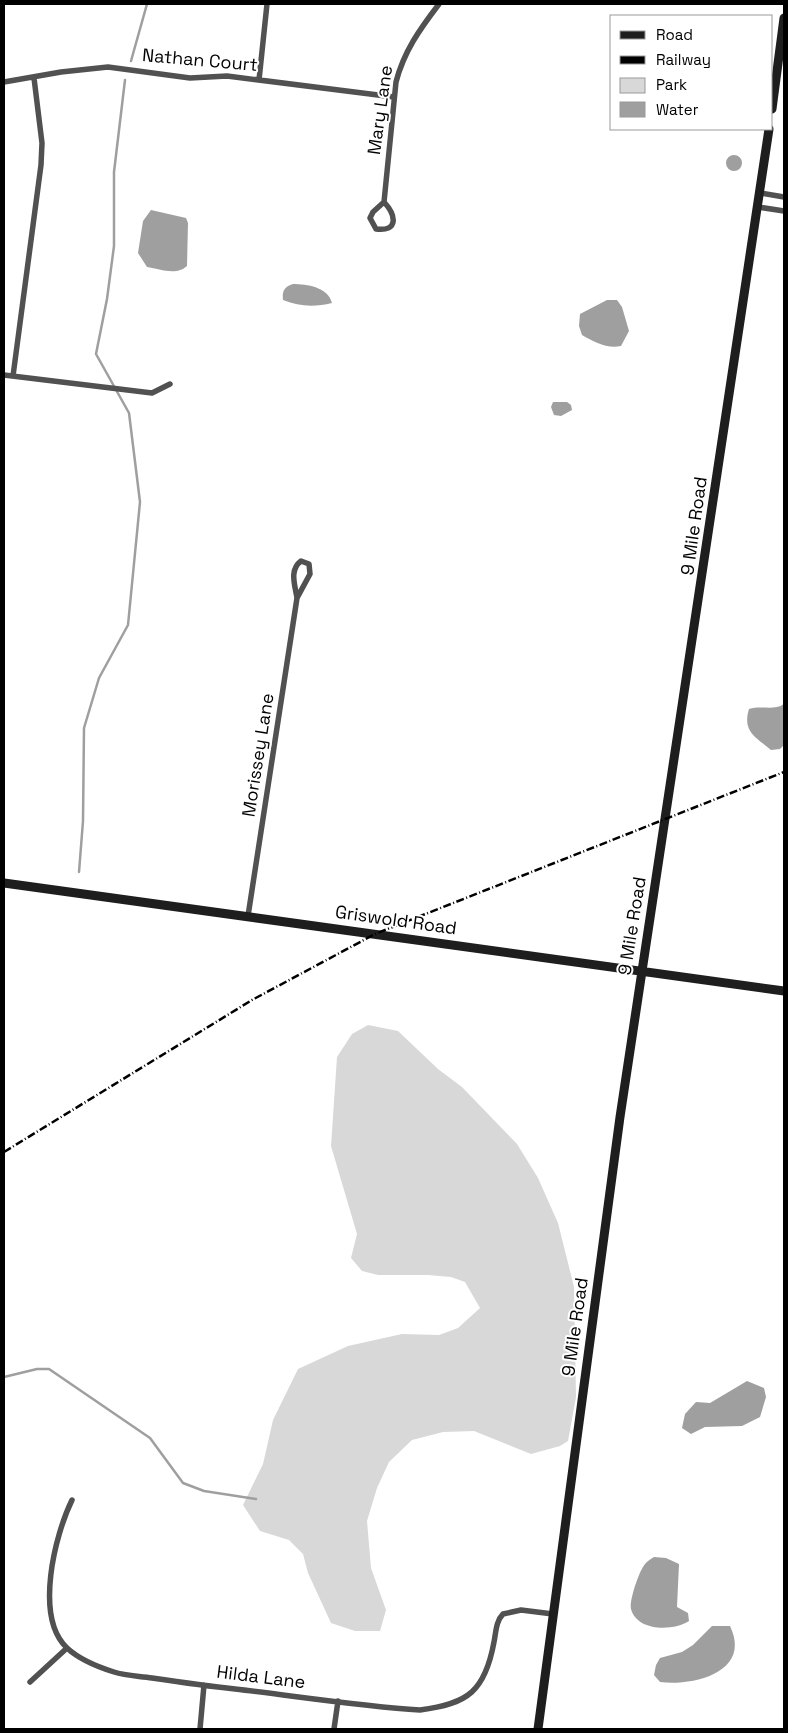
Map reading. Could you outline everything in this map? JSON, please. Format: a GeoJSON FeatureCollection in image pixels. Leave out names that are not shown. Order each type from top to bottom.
{"type":"FeatureCollection","features":[{"type":"Feature","properties":{"kind":"street"},"geometry":{"type":"LineString","coordinates":[[259,80],[267,4]]}},
{"type":"Feature","properties":{"kind":"street","name":"Mary Lane"},"geometry":{"type":"LineString","coordinates":[[384,202],[393,213],[394,221],[390,227],[384,230],[376,229],[370,218],[373,212],[384,202],[396,82],[404,56],[439,4]]}},
{"type":"Feature","properties":{"kind":"street"},"geometry":{"type":"LineString","coordinates":[[773,101],[784,18]]}},
{"type":"Feature","properties":{"kind":"street","name":"Nathan Court"},"geometry":{"type":"LineString","coordinates":[[4,82],[61,72],[108,67],[190,78],[227,76],[394,97]]}},
{"type":"Feature","properties":{"kind":"street"},"geometry":{"type":"LineString","coordinates":[[13,376],[41,165],[42,143],[34,78]]}},
{"type":"Feature","properties":{"kind":"street","name":"9 Mile Road"},"geometry":{"type":"LineString","coordinates":[[538,1729],[618,1127],[769,130]]}},
{"type":"Feature","properties":{"kind":"street"},"geometry":{"type":"LineString","coordinates":[[760,193],[784,197]]}},
{"type":"Feature","properties":{"kind":"street"},"geometry":{"type":"LineString","coordinates":[[758,207],[784,211]]}},
{"type":"Feature","properties":{"kind":"street"},"geometry":{"type":"LineString","coordinates":[[4,375],[152,393],[170,384]]}},
{"type":"Feature","properties":{"kind":"street","name":"Morissey Lane"},"geometry":{"type":"LineString","coordinates":[[248,916],[297,598],[294,573],[297,564],[305,561],[309,564],[310,574],[297,598]]}},
{"type":"Feature","properties":{"kind":"street","name":"Griswold Road"},"geometry":{"type":"LineString","coordinates":[[4,883],[784,991]]}},
{"type":"Feature","properties":{"kind":"street","name":"Hilda Lane"},"geometry":{"type":"LineString","coordinates":[[72,1500],[57,1538],[50,1604],[58,1635],[67,1648],[90,1663],[116,1673],[204,1686],[420,1710],[446,1706],[465,1698],[480,1684],[488,1669],[498,1622],[503,1614],[521,1610],[553,1614]]}},
{"type":"Feature","properties":{"kind":"street"},"geometry":{"type":"LineString","coordinates":[[30,1682],[67,1648]]}},
{"type":"Feature","properties":{"kind":"street"},"geometry":{"type":"LineString","coordinates":[[200,1729],[204,1686]]}},
{"type":"Feature","properties":{"kind":"street"},"geometry":{"type":"LineString","coordinates":[[334,1729],[338,1701]]}},
{"type":"Feature","properties":{"kind":"green space"},"geometry":{"type":"Polygon","coordinates":[[[368,1025],[398,1031],[438,1069],[462,1087],[517,1144],[538,1178],[558,1223],[574,1287],[576,1397],[568,1441],[560,1446],[531,1454],[474,1431],[443,1432],[412,1440],[389,1462],[377,1488],[367,1521],[371,1568],[386,1610],[380,1631],[355,1631],[331,1623],[308,1573],[303,1554],[289,1540],[260,1531],[243,1505],[263,1464],[273,1420],[298,1369],[348,1346],[402,1334],[439,1335],[458,1328],[480,1308],[465,1282],[451,1277],[428,1275],[378,1275],[362,1271],[351,1258],[357,1234],[331,1146],[337,1057],[352,1034],[368,1025]]]}},
{"type":"Feature","properties":{"kind":"water"},"geometry":{"type":"Polygon","coordinates":[[[734,155],[740,157],[742,163],[740,169],[734,171],[728,169],[726,163],[728,157],[734,155]]]}},
{"type":"Feature","properties":{"kind":"water"},"geometry":{"type":"Polygon","coordinates":[[[151,210],[186,218],[188,223],[187,266],[183,269],[168,271],[147,267],[138,253],[143,221],[151,210]]]}},
{"type":"Feature","properties":{"kind":"water"},"geometry":{"type":"Polygon","coordinates":[[[293,284],[322,290],[332,303],[308,306],[283,300],[284,290],[293,284]]]}},
{"type":"Feature","properties":{"kind":"water"},"geometry":{"type":"Polygon","coordinates":[[[607,300],[617,300],[622,307],[629,331],[621,346],[606,346],[591,340],[582,335],[579,326],[580,314],[607,300]]]}},
{"type":"Feature","properties":{"kind":"water"},"geometry":{"type":"Polygon","coordinates":[[[553,402],[567,402],[571,405],[572,410],[561,416],[554,415],[551,407],[553,402]]]}},
{"type":"Feature","properties":{"kind":"water"},"geometry":{"type":"Polygon","coordinates":[[[784,704],[784,745],[780,749],[771,750],[749,729],[747,717],[749,709],[776,707],[784,704]]]}},
{"type":"Feature","properties":{"kind":"water"},"geometry":{"type":"Polygon","coordinates":[[[747,1381],[764,1388],[766,1397],[760,1417],[742,1426],[705,1427],[691,1434],[682,1428],[685,1414],[696,1402],[710,1403],[747,1381]]]}},
{"type":"Feature","properties":{"kind":"water"},"geometry":{"type":"Polygon","coordinates":[[[654,1557],[666,1558],[679,1564],[677,1607],[688,1613],[689,1621],[666,1628],[648,1626],[635,1617],[631,1609],[633,1593],[640,1573],[646,1563],[654,1557]]]}},
{"type":"Feature","properties":{"kind":"water"},"geometry":{"type":"Polygon","coordinates":[[[712,1626],[730,1626],[735,1642],[733,1655],[726,1665],[716,1673],[703,1678],[674,1683],[660,1682],[654,1675],[660,1658],[682,1652],[693,1645],[712,1626]]]}},
{"type":"Feature","properties":{"kind":"waterway"},"geometry":{"type":"LineString","coordinates":[[131,61],[147,4]]}},
{"type":"Feature","properties":{"kind":"waterway"},"geometry":{"type":"LineString","coordinates":[[79,872],[83,821],[84,728],[99,678],[128,625],[140,502],[129,413],[96,354],[107,299],[114,246],[114,172],[125,80]]}},
{"type":"Feature","properties":{"kind":"waterway"},"geometry":{"type":"LineString","coordinates":[[4,1377],[37,1369],[49,1369],[150,1438],[183,1483],[204,1491],[256,1499]]}},
{"type":"Feature","properties":{"kind":"railway"},"geometry":{"type":"LineString","coordinates":[[4,1152],[252,1000],[375,934],[784,772]]}}]}
